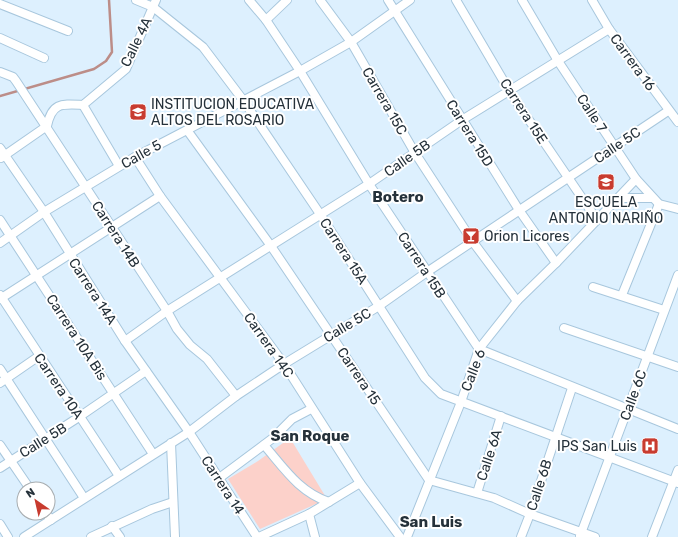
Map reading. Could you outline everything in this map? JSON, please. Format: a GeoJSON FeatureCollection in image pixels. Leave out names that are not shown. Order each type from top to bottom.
{"type":"FeatureCollection","features":[{"type":"Feature","properties":{"kind":"street","name":"Carrera 15A"},"geometry":{"type":"LineString","coordinates":[[136,0],[155,4],[203,47],[243,100],[320,214],[425,378],[441,394],[676,482]]}},
{"type":"Feature","properties":{"kind":"street","name":"Carrera 15B"},"geometry":{"type":"LineString","coordinates":[[250,0],[266,20],[300,70],[370,184],[479,349]]}},
{"type":"Feature","properties":{"kind":"street"},"geometry":{"type":"LineString","coordinates":[[266,20],[287,0]]}},
{"type":"Feature","properties":{"kind":"street","name":"Carrera 15C"},"geometry":{"type":"LineString","coordinates":[[320,0],[351,42],[415,153],[473,242],[517,301]]}},
{"type":"Feature","properties":{"kind":"street","name":"Carrera 15D"},"geometry":{"type":"LineString","coordinates":[[388,0],[519,210],[556,263]]}},
{"type":"Feature","properties":{"kind":"street","name":"Calle 5"},"geometry":{"type":"LineString","coordinates":[[0,243],[44,212],[119,166],[351,42],[410,0]]}},
{"type":"Feature","properties":{"kind":"street","name":"Carrera 15E"},"geometry":{"type":"LineString","coordinates":[[456,0],[510,92],[598,220]]}},
{"type":"Feature","properties":{"kind":"street","name":"Calle 7"},"geometry":{"type":"LineString","coordinates":[[522,0],[558,62],[636,179],[659,204],[678,209]]}},
{"type":"Feature","properties":{"kind":"street","name":"Carrera 16"},"geometry":{"type":"LineString","coordinates":[[592,0],[610,29],[668,111],[678,122]]}},
{"type":"Feature","properties":{"kind":"street"},"geometry":{"type":"LineString","coordinates":[[0,4],[68,31]]}},
{"type":"Feature","properties":{"kind":"street","name":"Calle 4A"},"geometry":{"type":"LineString","coordinates":[[83,105],[126,69],[155,4]]}},
{"type":"Feature","properties":{"kind":"street","name":"Calle 5B"},"geometry":{"type":"LineString","coordinates":[[125,341],[167,311],[370,184],[462,120],[510,92],[610,29]]}},
{"type":"Feature","properties":{"kind":"street"},"geometry":{"type":"LineString","coordinates":[[0,38],[44,58]]}},
{"type":"Feature","properties":{"kind":"street","name":"Carrera 14B"},"geometry":{"type":"LineString","coordinates":[[0,72],[13,77],[24,92],[167,311],[177,329],[190,345],[207,359],[236,396]]}},
{"type":"Feature","properties":{"kind":"street"},"geometry":{"type":"LineString","coordinates":[[2,154],[47,126],[50,113],[55,108],[63,104],[83,105],[119,166]]}},
{"type":"Feature","properties":{"kind":"street","name":"Calle 5C"},"geometry":{"type":"LineString","coordinates":[[56,513],[84,498],[189,432],[236,396],[330,335],[379,306],[427,272],[668,111]]}},
{"type":"Feature","properties":{"kind":"street","name":"Carrera 15"},"geometry":{"type":"LineString","coordinates":[[187,130],[270,246],[429,480]]}},
{"type":"Feature","properties":{"kind":"street","name":"Carrera 14A"},"geometry":{"type":"LineString","coordinates":[[2,154],[44,212],[69,255],[125,341],[189,432]]}},
{"type":"Feature","properties":{"kind":"street","name":"Carrera 14C"},"geometry":{"type":"LineString","coordinates":[[135,157],[160,196],[284,364],[311,409],[360,483],[400,537]]}},
{"type":"Feature","properties":{"kind":"street","name":"Calle 6"},"geometry":{"type":"LineString","coordinates":[[408,537],[429,480],[461,402],[479,349],[517,301],[598,220],[636,179]]}},
{"type":"Feature","properties":{"kind":"street"},"geometry":{"type":"LineString","coordinates":[[1,297],[37,276],[160,196]]}},
{"type":"Feature","properties":{"kind":"street"},"geometry":{"type":"LineString","coordinates":[[619,198],[652,198]]}},
{"type":"Feature","properties":{"kind":"street"},"geometry":{"type":"LineString","coordinates":[[622,295],[659,204]]}},
{"type":"Feature","properties":{"kind":"street","name":"Carrera 10A Bis"},"geometry":{"type":"LineString","coordinates":[[0,220],[153,454]]}},
{"type":"Feature","properties":{"kind":"street","name":"Calle 6C"},"geometry":{"type":"LineString","coordinates":[[581,534],[678,275]]}},
{"type":"Feature","properties":{"kind":"street"},"geometry":{"type":"LineString","coordinates":[[593,287],[622,295],[664,310]]}},
{"type":"Feature","properties":{"kind":"street","name":"Carrera 10A"},"geometry":{"type":"LineString","coordinates":[[1,297],[119,476]]}},
{"type":"Feature","properties":{"kind":"street"},"geometry":{"type":"LineString","coordinates":[[564,328],[647,358],[678,367]]}},
{"type":"Feature","properties":{"kind":"street"},"geometry":{"type":"LineString","coordinates":[[479,349],[572,388],[678,429]]}},
{"type":"Feature","properties":{"kind":"street"},"geometry":{"type":"LineString","coordinates":[[3,381],[39,356]]}},
{"type":"Feature","properties":{"kind":"street"},"geometry":{"type":"LineString","coordinates":[[0,369],[3,381],[44,438],[84,498]]}},
{"type":"Feature","properties":{"kind":"street","name":"Calle 5B"},"geometry":{"type":"LineString","coordinates":[[0,468],[44,438],[114,394],[146,371]]}},
{"type":"Feature","properties":{"kind":"street","name":"Calle 6B"},"geometry":{"type":"LineString","coordinates":[[520,537],[530,514],[572,388]]}},
{"type":"Feature","properties":{"kind":"street"},"geometry":{"type":"LineString","coordinates":[[218,479],[264,445],[292,419],[311,409]]}},
{"type":"Feature","properties":{"kind":"street","name":"Calle 6A"},"geometry":{"type":"LineString","coordinates":[[477,493],[501,416]]}},
{"type":"Feature","properties":{"kind":"street","name":"Carrera 14"},"geometry":{"type":"LineString","coordinates":[[189,432],[218,479],[258,537]]}},
{"type":"Feature","properties":{"kind":"street"},"geometry":{"type":"LineString","coordinates":[[171,443],[175,537]]}},
{"type":"Feature","properties":{"kind":"street"},"geometry":{"type":"LineString","coordinates":[[0,445],[25,481]]}},
{"type":"Feature","properties":{"kind":"street"},"geometry":{"type":"LineString","coordinates":[[264,445],[303,490],[315,498],[329,502]]}},
{"type":"Feature","properties":{"kind":"street"},"geometry":{"type":"LineString","coordinates":[[652,537],[676,482],[678,470]]}},
{"type":"Feature","properties":{"kind":"street"},"geometry":{"type":"LineString","coordinates":[[429,480],[494,498],[581,534],[595,537]]}},
{"type":"Feature","properties":{"kind":"street"},"geometry":{"type":"LineString","coordinates":[[258,537],[309,514],[360,483]]}},
{"type":"Feature","properties":{"kind":"street"},"geometry":{"type":"LineString","coordinates":[[91,537],[112,526],[173,502]]}},
{"type":"Feature","properties":{"kind":"street"},"geometry":{"type":"LineString","coordinates":[[309,514],[315,537]]}},
{"type":"Feature","properties":{"kind":"street","name":"Calle 5C"},"geometry":{"type":"LineString","coordinates":[[24,537],[43,521]]}},
{"type":"Feature","properties":{"kind":"street"},"geometry":{"type":"LineString","coordinates":[[0,524],[8,537]]}},
{"type":"Feature","properties":{"kind":"street"},"geometry":{"type":"LineString","coordinates":[[112,526],[120,537]]}},
{"type":"Feature","properties":{"kind":"shaded area"},"geometry":{"type":"Polygon","coordinates":[[[290,438],[327,499],[260,529],[228,479],[258,461],[290,438]]]}},
{"type":"Feature","properties":{"kind":"waterway"},"geometry":{"type":"LineString","coordinates":[[0,96],[94,69],[106,61],[112,52],[109,0]]}},
{"type":"Feature","properties":{"kind":"place","name":"INSTITUCION EDUCATIVA ALTOS DEL ROSARIO"},"geometry":{"type":"Point","coordinates":[138,112]}},
{"type":"Feature","properties":{"kind":"place","name":"ESCUELA ANTONIO NARIÑO"},"geometry":{"type":"Point","coordinates":[606,182]}},
{"type":"Feature","properties":{"kind":"place","name":"Orion Licores"},"geometry":{"type":"Point","coordinates":[471,236]}},
{"type":"Feature","properties":{"kind":"place","name":"IPS San Luis"},"geometry":{"type":"Point","coordinates":[650,446]}},
{"type":"Feature","properties":{"kind":"district","name":"Botero"},"geometry":{"type":"Point","coordinates":[398,197]}},
{"type":"Feature","properties":{"kind":"district","name":"San Roque"},"geometry":{"type":"Point","coordinates":[310,436]}},
{"type":"Feature","properties":{"kind":"district","name":"San Luis"},"geometry":{"type":"Point","coordinates":[431,522]}}]}
